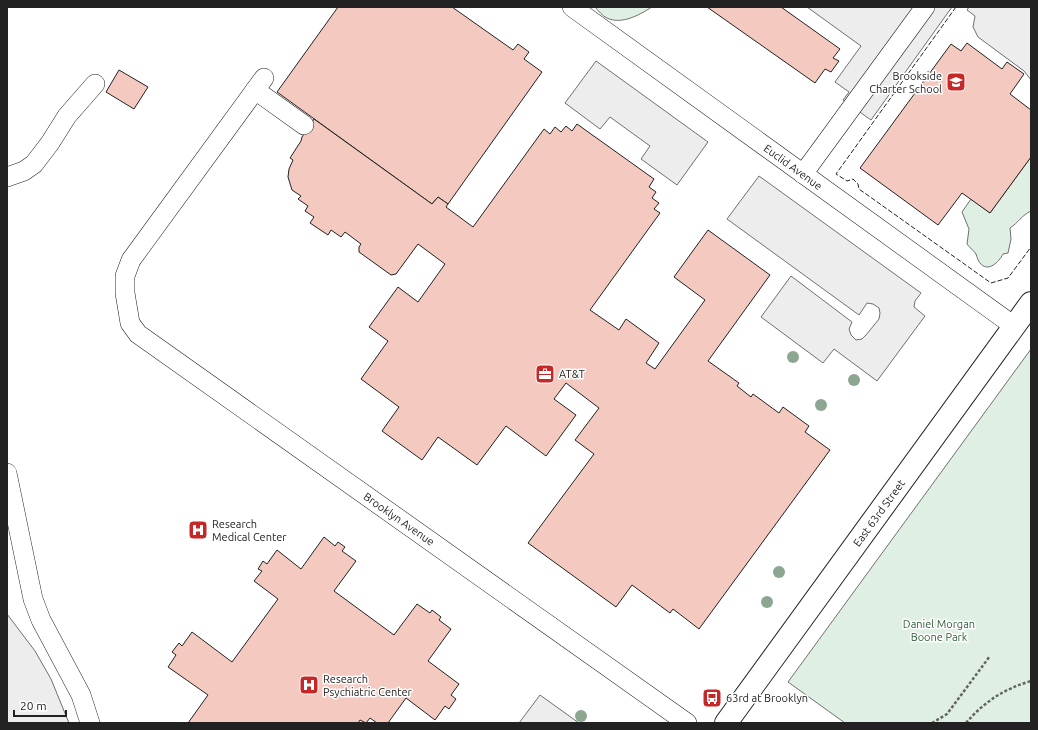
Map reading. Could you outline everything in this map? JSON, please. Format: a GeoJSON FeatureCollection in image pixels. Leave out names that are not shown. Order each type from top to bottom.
{"type":"FeatureCollection","features":[{"type":"Feature","properties":{"kind":"main road","name":"East 63rd Street"},"geometry":{"type":"LineString","coordinates":[[726,723],[1031,303]]}},
{"type":"Feature","properties":{"kind":"street","name":"Euclid Avenue"},"geometry":{"type":"LineString","coordinates":[[572,7],[1014,326]]}},
{"type":"Feature","properties":{"kind":"street"},"geometry":{"type":"LineString","coordinates":[[803,174],[838,124],[925,7]]}},
{"type":"Feature","properties":{"kind":"street"},"geometry":{"type":"LineString","coordinates":[[7,177],[34,164],[46,149],[67,116],[95,84]]}},
{"type":"Feature","properties":{"kind":"street","name":"Brooklyn Avenue"},"geometry":{"type":"LineString","coordinates":[[304,125],[259,84],[131,260],[125,276],[130,323],[138,334],[687,723]]}},
{"type":"Feature","properties":{"kind":"street"},"geometry":{"type":"LineString","coordinates":[[7,473],[9,493],[33,599],[41,620],[81,695],[90,723]]}},
{"type":"Feature","properties":{"kind":"path"},"geometry":{"type":"LineString","coordinates":[[932,723],[947,714],[990,656]]}},
{"type":"Feature","properties":{"kind":"path"},"geometry":{"type":"LineString","coordinates":[[966,723],[996,695],[1012,687],[1031,681]]}},
{"type":"Feature","properties":{"kind":"green space"},"geometry":{"type":"Polygon","coordinates":[[[595,7],[652,7],[636,16],[624,20],[613,20],[605,17],[595,7]]]}},
{"type":"Feature","properties":{"kind":"green space"},"geometry":{"type":"Polygon","coordinates":[[[1031,157],[1031,211],[1010,228],[1011,239],[1008,253],[1003,254],[996,263],[990,267],[983,266],[976,254],[967,244],[969,229],[962,212],[971,199],[990,213],[1031,157]]]}},
{"type":"Feature","properties":{"kind":"green space","name":"Daniel Morgan Boone Park"},"geometry":{"type":"Polygon","coordinates":[[[1031,349],[1031,723],[845,723],[788,682],[1031,349]]]}},
{"type":"Feature","properties":{"kind":"shaded area"},"geometry":{"type":"Polygon","coordinates":[[[807,7],[952,7],[871,120],[843,100],[849,92],[835,82],[861,46],[807,7]]]}},
{"type":"Feature","properties":{"kind":"shaded area"},"geometry":{"type":"Polygon","coordinates":[[[969,7],[1031,7],[1031,80],[1024,71],[978,37],[973,27],[975,16],[967,10],[969,7]]]}},
{"type":"Feature","properties":{"kind":"shaded area"},"geometry":{"type":"Polygon","coordinates":[[[596,61],[708,142],[677,185],[641,159],[650,146],[610,117],[600,129],[565,103],[596,61]]]}},
{"type":"Feature","properties":{"kind":"shaded area"},"geometry":{"type":"Polygon","coordinates":[[[759,176],[921,293],[915,301],[914,307],[925,316],[877,381],[834,349],[823,363],[761,317],[791,276],[852,322],[849,329],[851,335],[856,340],[862,339],[866,335],[879,319],[880,313],[879,308],[873,304],[867,303],[859,315],[727,219],[759,176]]]}},
{"type":"Feature","properties":{"kind":"shaded area"},"geometry":{"type":"Polygon","coordinates":[[[7,614],[35,651],[51,679],[69,723],[7,723],[7,614]]]}},
{"type":"Feature","properties":{"kind":"shaded area"},"geometry":{"type":"Polygon","coordinates":[[[540,695],[579,723],[519,723],[540,695]]]}},
{"type":"Feature","properties":{"kind":"building"},"geometry":{"type":"Polygon","coordinates":[[[338,7],[452,7],[513,50],[518,44],[529,52],[524,59],[542,72],[448,204],[438,197],[432,204],[277,92],[338,7]]]}},
{"type":"Feature","properties":{"kind":"building"},"geometry":{"type":"Polygon","coordinates":[[[707,7],[781,7],[840,49],[833,58],[839,61],[831,72],[825,69],[815,83],[707,7]]]}},
{"type":"Feature","properties":{"kind":"building","name":"Brookside Charter School"},"geometry":{"type":"Polygon","coordinates":[[[967,43],[1002,69],[1007,62],[1024,74],[1010,94],[1031,110],[1031,157],[990,213],[962,193],[938,225],[860,168],[951,44],[961,51],[967,43]]]}},
{"type":"Feature","properties":{"kind":"building"},"geometry":{"type":"Polygon","coordinates":[[[119,70],[148,87],[134,109],[106,92],[119,70]]]}},
{"type":"Feature","properties":{"kind":"building","name":"AT&T"},"geometry":{"type":"Polygon","coordinates":[[[314,119],[432,204],[438,197],[448,204],[446,207],[473,227],[544,129],[550,134],[555,127],[561,132],[566,126],[572,131],[577,124],[654,179],[649,187],[656,192],[652,198],[659,203],[654,209],[660,213],[590,310],[619,330],[626,319],[659,343],[646,363],[655,369],[705,300],[674,277],[708,230],[770,275],[708,361],[739,383],[737,386],[751,397],[753,394],[779,413],[783,407],[809,426],[805,432],[830,450],[699,629],[673,609],[670,613],[632,585],[616,607],[528,543],[594,454],[575,440],[599,408],[566,383],[554,399],[576,415],[546,456],[506,426],[477,465],[438,437],[422,460],[382,431],[399,407],[361,379],[388,341],[369,327],[398,287],[418,302],[445,264],[418,244],[396,274],[391,275],[359,252],[359,247],[361,244],[345,232],[341,237],[331,230],[328,235],[310,223],[314,217],[305,211],[308,206],[298,199],[301,196],[292,190],[288,177],[289,169],[293,160],[290,158],[314,119]]]}},
{"type":"Feature","properties":{"kind":"building"},"geometry":{"type":"Polygon","coordinates":[[[324,537],[335,546],[338,542],[345,547],[342,551],[356,561],[334,591],[394,635],[417,604],[430,613],[432,610],[441,617],[439,620],[451,629],[428,661],[459,684],[451,695],[456,699],[449,709],[445,706],[435,720],[406,698],[388,723],[377,723],[370,718],[366,723],[360,720],[358,723],[188,723],[208,695],[168,667],[176,655],[172,652],[179,643],[182,646],[192,632],[232,662],[278,599],[254,581],[262,571],[258,569],[263,561],[267,564],[277,550],[301,569],[324,537]]]}},
{"type":"Feature","properties":{"kind":"fence"},"geometry":{"type":"LineString","coordinates":[[956,7],[836,174],[847,181],[853,179],[858,184],[859,189],[991,283],[1008,278],[1031,247]]}},
{"type":"Feature","properties":{"kind":"place","name":"Brookside Charter School"},"geometry":{"type":"Point","coordinates":[956,82]}},
{"type":"Feature","properties":{"kind":"place","name":"AT&T"},"geometry":{"type":"Point","coordinates":[545,374]}},
{"type":"Feature","properties":{"kind":"place","name":"Research Medical Center"},"geometry":{"type":"Point","coordinates":[198,530]}},
{"type":"Feature","properties":{"kind":"place","name":"Research Psychiatric Center"},"geometry":{"type":"Point","coordinates":[309,685]}},
{"type":"Feature","properties":{"kind":"place","name":"63rd at Brooklyn"},"geometry":{"type":"Point","coordinates":[712,698]}}]}
